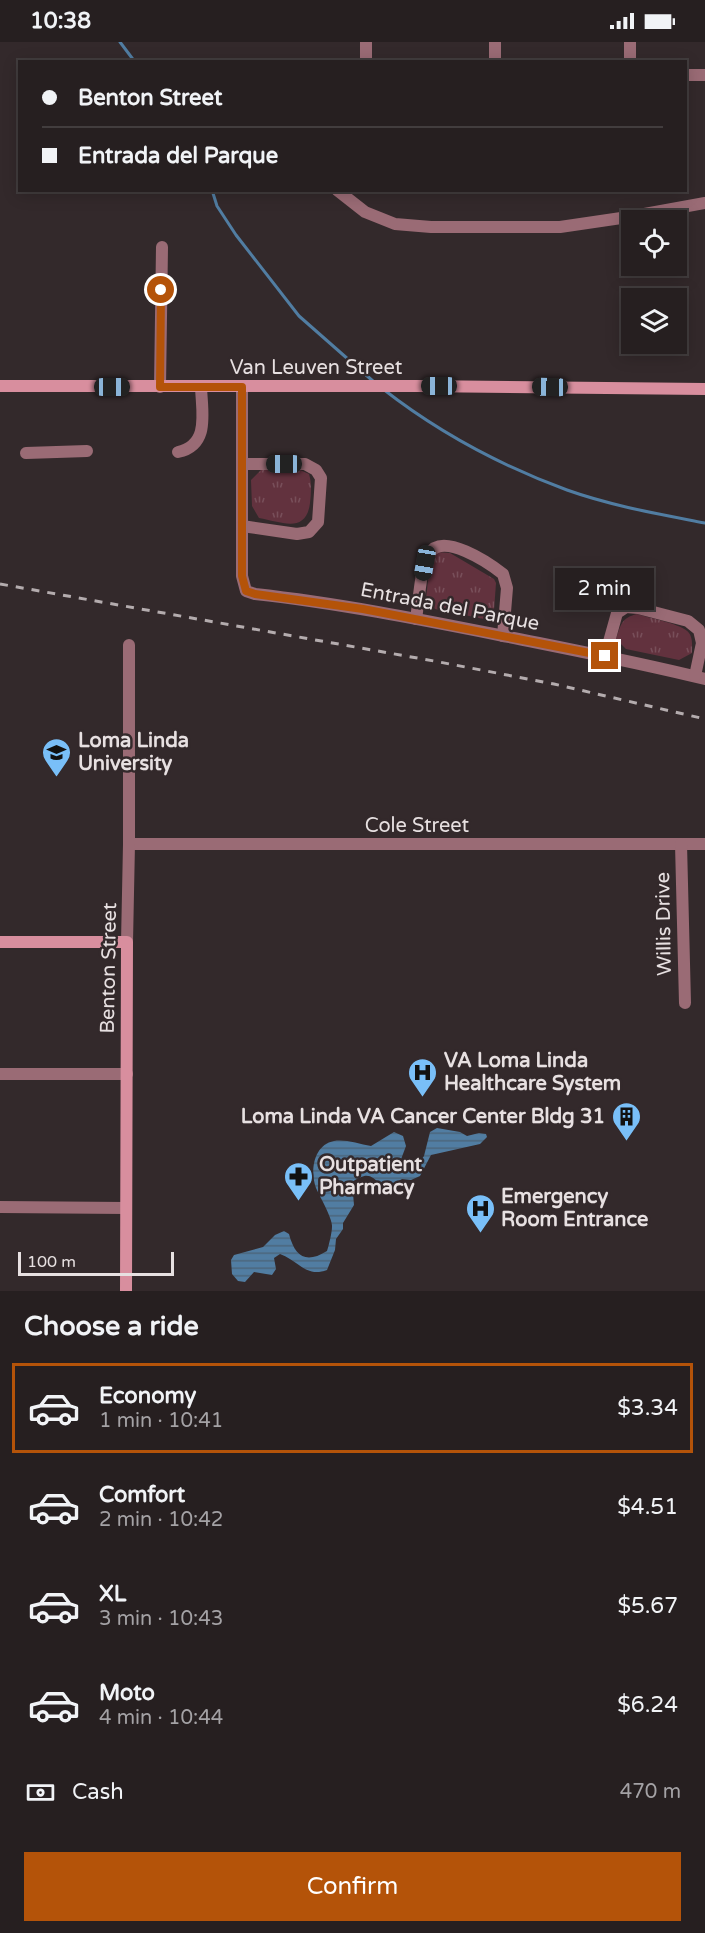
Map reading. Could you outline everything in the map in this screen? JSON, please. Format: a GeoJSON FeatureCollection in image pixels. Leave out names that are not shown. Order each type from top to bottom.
{"type":"FeatureCollection","features":[{"type":"Feature","properties":{"kind":"street"},"geometry":{"type":"LineString","coordinates":[[366,42],[366,60]]}},
{"type":"Feature","properties":{"kind":"street"},"geometry":{"type":"LineString","coordinates":[[495,42],[495,60]]}},
{"type":"Feature","properties":{"kind":"street"},"geometry":{"type":"LineString","coordinates":[[630,42],[630,60]]}},
{"type":"Feature","properties":{"kind":"street"},"geometry":{"type":"LineString","coordinates":[[687,75],[705,75]]}},
{"type":"Feature","properties":{"kind":"street"},"geometry":{"type":"LineString","coordinates":[[340,192],[365,212],[395,224],[431,227],[560,227],[705,204]]}},
{"type":"Feature","properties":{"kind":"street"},"geometry":{"type":"LineString","coordinates":[[160,387],[162,247]]}},
{"type":"Feature","properties":{"kind":"street","name":"Van Leuven Street"},"geometry":{"type":"LineString","coordinates":[[0,386],[705,389]]}},
{"type":"Feature","properties":{"kind":"street"},"geometry":{"type":"LineString","coordinates":[[178,452],[189,449],[198,441],[202,427],[201,387]]}},
{"type":"Feature","properties":{"kind":"street","name":"Entrada del Parque"},"geometry":{"type":"LineString","coordinates":[[242,387],[242,576],[246,591],[416,619],[700,677]]}},
{"type":"Feature","properties":{"kind":"street"},"geometry":{"type":"LineString","coordinates":[[26,453],[87,451]]}},
{"type":"Feature","properties":{"kind":"street"},"geometry":{"type":"LineString","coordinates":[[242,464],[305,465],[316,470],[321,478],[318,522],[309,532],[297,534],[242,526]]}},
{"type":"Feature","properties":{"kind":"street"},"geometry":{"type":"LineString","coordinates":[[416,619],[425,563],[430,552],[437,547],[450,545],[503,574],[507,588],[503,636]]}},
{"type":"Feature","properties":{"kind":"street"},"geometry":{"type":"LineString","coordinates":[[605,656],[617,613],[626,607],[638,608],[688,621],[699,630],[702,643],[700,677]]}},
{"type":"Feature","properties":{"kind":"street","name":"Benton Street"},"geometry":{"type":"LineString","coordinates":[[126,1291],[129,645]]}},
{"type":"Feature","properties":{"kind":"street","name":"Cole Street"},"geometry":{"type":"LineString","coordinates":[[129,844],[705,844]]}},
{"type":"Feature","properties":{"kind":"street","name":"Willis Drive"},"geometry":{"type":"LineString","coordinates":[[681,844],[685,1003]]}},
{"type":"Feature","properties":{"kind":"street"},"geometry":{"type":"LineString","coordinates":[[0,942],[127,942]]}},
{"type":"Feature","properties":{"kind":"street"},"geometry":{"type":"LineString","coordinates":[[0,1074],[127,1074]]}},
{"type":"Feature","properties":{"kind":"street"},"geometry":{"type":"LineString","coordinates":[[0,1207],[126,1208]]}},
{"type":"Feature","properties":{"kind":"green space"},"geometry":{"type":"Polygon","coordinates":[[[261,470],[300,470],[309,474],[310,503],[304,519],[292,524],[259,518],[252,506],[251,480],[261,470]]]}},
{"type":"Feature","properties":{"kind":"green space"},"geometry":{"type":"Polygon","coordinates":[[[438,552],[450,553],[494,579],[496,583],[494,610],[484,619],[435,609],[426,599],[430,562],[438,552]]]}},
{"type":"Feature","properties":{"kind":"green space"},"geometry":{"type":"Polygon","coordinates":[[[637,614],[686,630],[691,637],[692,653],[679,660],[626,649],[616,639],[625,620],[637,614]]]}},
{"type":"Feature","properties":{"kind":"water"},"geometry":{"type":"Polygon","coordinates":[[[437,1128],[460,1132],[467,1136],[486,1134],[487,1137],[480,1144],[431,1155],[420,1176],[411,1180],[402,1179],[392,1185],[382,1186],[371,1177],[364,1176],[352,1182],[354,1205],[336,1239],[335,1250],[327,1270],[313,1272],[280,1254],[274,1258],[276,1269],[272,1275],[254,1272],[245,1282],[238,1281],[232,1274],[231,1260],[234,1255],[263,1247],[275,1235],[284,1231],[289,1234],[291,1242],[302,1256],[313,1257],[327,1251],[332,1223],[316,1188],[313,1174],[317,1153],[321,1148],[334,1141],[371,1146],[394,1132],[403,1136],[406,1146],[400,1162],[403,1167],[416,1167],[424,1156],[430,1132],[437,1128]]]}},
{"type":"Feature","properties":{"kind":"waterway"},"geometry":{"type":"LineString","coordinates":[[120,42],[134,60]]}},
{"type":"Feature","properties":{"kind":"waterway"},"geometry":{"type":"LineString","coordinates":[[213,192],[217,206],[236,235],[299,316],[374,382]]}},
{"type":"Feature","properties":{"kind":"waterway"},"geometry":{"type":"LineString","coordinates":[[383,389],[448,434],[543,481],[601,501],[705,523]]}},
{"type":"Feature","properties":{"kind":"railway"},"geometry":{"type":"LineString","coordinates":[[0,584],[434,661],[554,684],[705,719]]}},
{"type":"Feature","properties":{"kind":"place","name":"Loma Linda University"},"geometry":{"type":"Point","coordinates":[57,778]}},
{"type":"Feature","properties":{"kind":"place","name":"VA Loma Linda Healthcare System"},"geometry":{"type":"Point","coordinates":[423,1098]}},
{"type":"Feature","properties":{"kind":"place","name":"Loma Linda VA Cancer Center Bldg 31"},"geometry":{"type":"Point","coordinates":[626,1142]}},
{"type":"Feature","properties":{"kind":"place","name":"Outpatient Pharmacy"},"geometry":{"type":"Point","coordinates":[298,1202]}},
{"type":"Feature","properties":{"kind":"place","name":"Emergency Room Entrance"},"geometry":{"type":"Point","coordinates":[480,1234]}},
{"type":"Feature","properties":{"kind":"route"},"geometry":{"type":"LineString","coordinates":[[161,290],[160,387],[242,387],[242,576],[246,591],[363,609],[605,656]]}}]}
